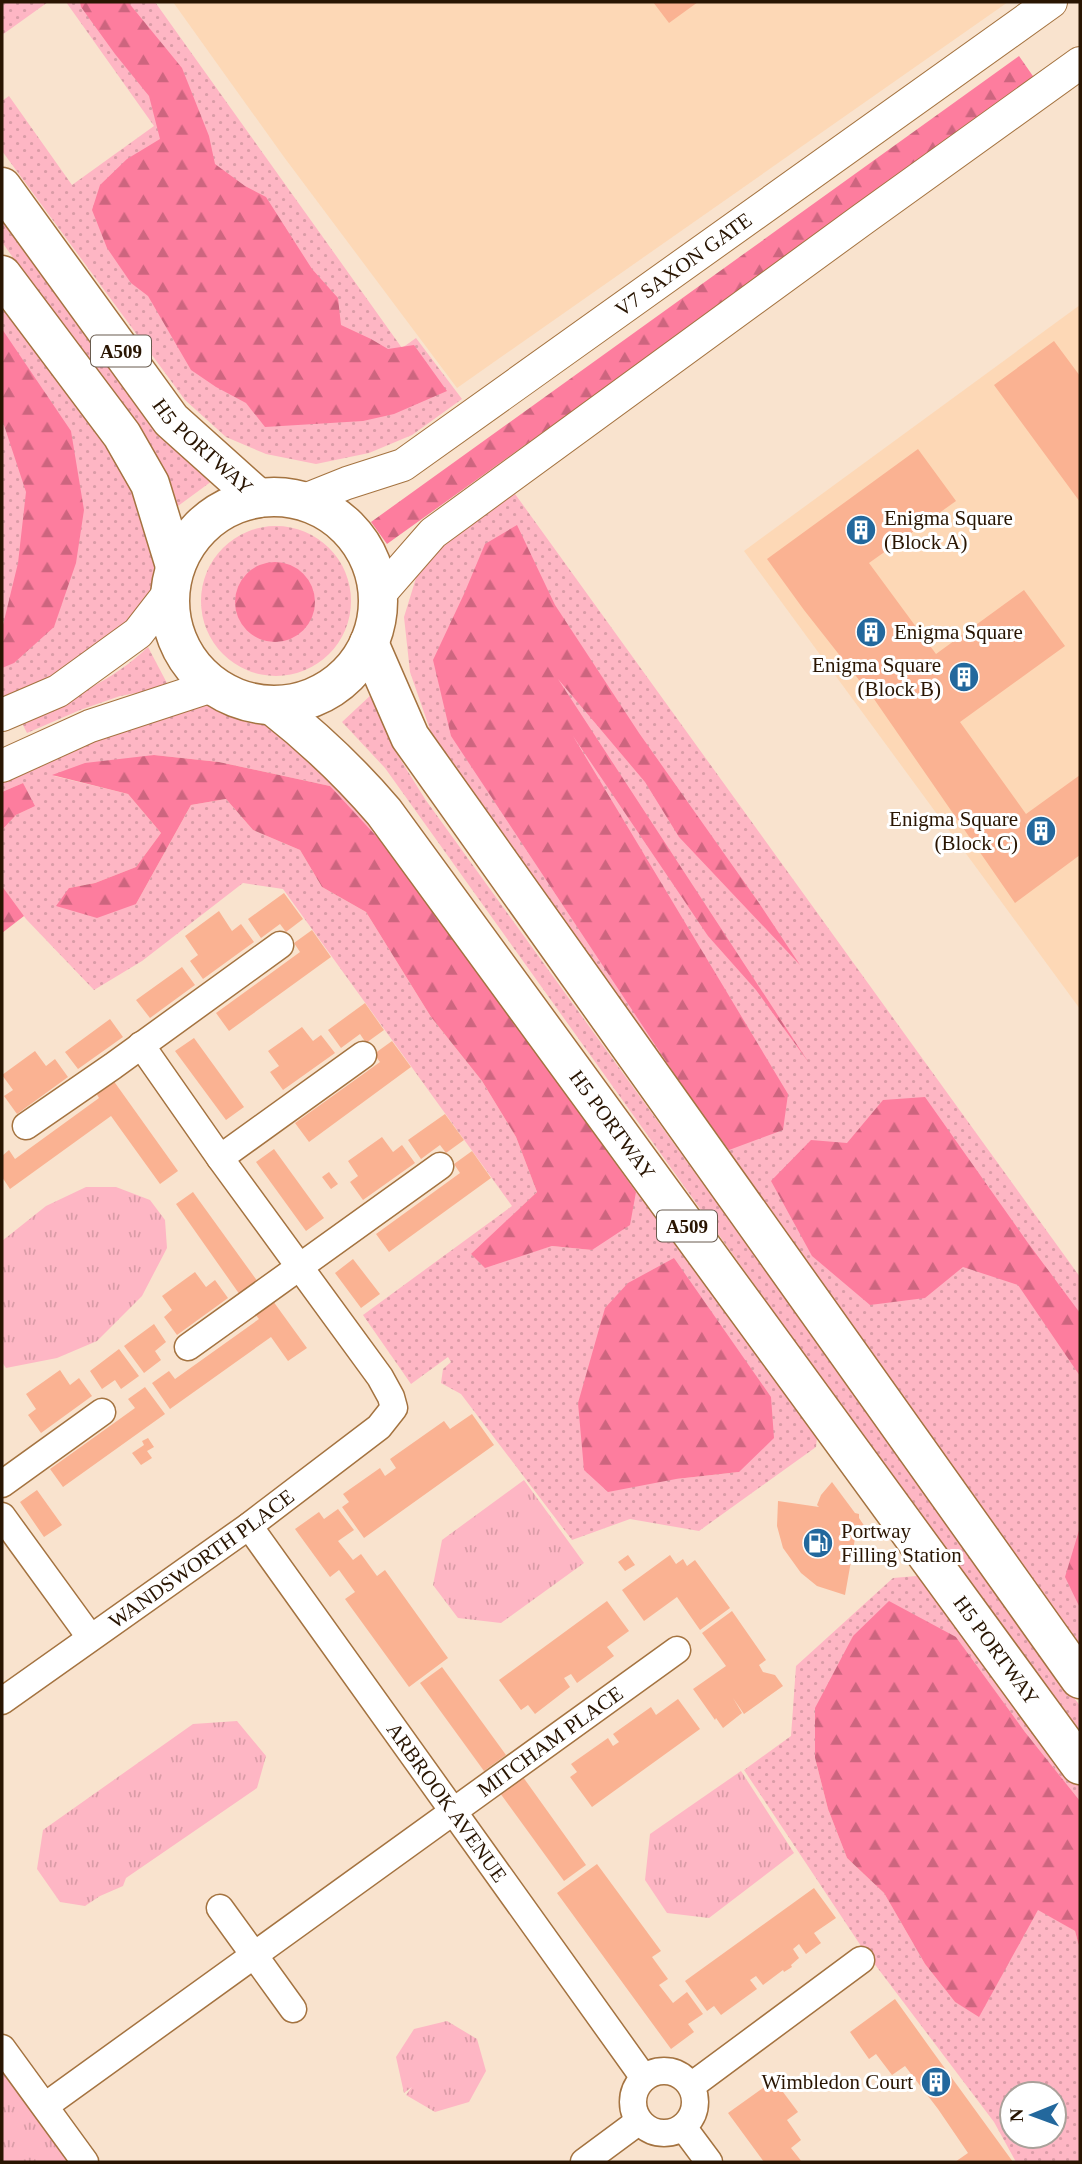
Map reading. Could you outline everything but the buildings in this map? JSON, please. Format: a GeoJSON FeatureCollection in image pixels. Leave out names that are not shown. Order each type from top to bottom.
{"type":"FeatureCollection","features":[{"type":"Feature","properties":{"kind":"main road","name":"H5 PORTWAY"},"geometry":{"type":"LineString","coordinates":[[2,187],[171,420],[258,498]]}},
{"type":"Feature","properties":{"kind":"main road","name":"A509"},"geometry":{"type":"LineString","coordinates":[[2,275],[122,435],[150,484],[172,580],[173,628],[187,660],[212,685],[241,700],[273,706],[303,701],[330,689],[353,669],[369,643],[376,620],[378,596],[371,564],[355,536],[331,514],[302,500],[258,498],[223,510],[194,534],[172,580]]}},
{"type":"Feature","properties":{"kind":"main road","name":"A509"},"geometry":{"type":"LineString","coordinates":[[369,643],[410,737],[1080,1679]]}},
{"type":"Feature","properties":{"kind":"main road","name":"H5 PORTWAY"},"geometry":{"type":"LineString","coordinates":[[273,706],[313,738],[355,778],[384,812],[1080,1765]]}},
{"type":"Feature","properties":{"kind":"street","name":"V7 SAXON GATE"},"geometry":{"type":"LineString","coordinates":[[302,500],[403,465],[1051,2]]}},
{"type":"Feature","properties":{"kind":"street"},"geometry":{"type":"LineString","coordinates":[[378,596],[433,533],[1080,63]]}},
{"type":"Feature","properties":{"kind":"street"},"geometry":{"type":"LineString","coordinates":[[2,715],[58,691],[138,633],[172,580]]}},
{"type":"Feature","properties":{"kind":"street"},"geometry":{"type":"LineString","coordinates":[[2,766],[90,726],[212,685]]}},
{"type":"Feature","properties":{"kind":"street"},"geometry":{"type":"LineString","coordinates":[[26,1126],[280,945]]}},
{"type":"Feature","properties":{"kind":"street"},"geometry":{"type":"LineString","coordinates":[[141,1045],[300,1266]]}},
{"type":"Feature","properties":{"kind":"street"},"geometry":{"type":"LineString","coordinates":[[220,1158],[363,1055]]}},
{"type":"Feature","properties":{"kind":"street"},"geometry":{"type":"LineString","coordinates":[[188,1347],[440,1166]]}},
{"type":"Feature","properties":{"kind":"street","name":"WANDSWORTH PLACE"},"geometry":{"type":"LineString","coordinates":[[2,1700],[249,1527],[371,1433],[394,1408],[380,1377],[300,1266]]}},
{"type":"Feature","properties":{"kind":"street"},"geometry":{"type":"LineString","coordinates":[[2,1484],[102,1412]]}},
{"type":"Feature","properties":{"kind":"street"},"geometry":{"type":"LineString","coordinates":[[2,1516],[90,1637]]}},
{"type":"Feature","properties":{"kind":"street","name":"ARBROOK AVENUE"},"geometry":{"type":"LineString","coordinates":[[249,1527],[644,2078]]}},
{"type":"Feature","properties":{"kind":"street","name":"MITCHAM PLACE"},"geometry":{"type":"LineString","coordinates":[[45,2106],[677,1650]]}},
{"type":"Feature","properties":{"kind":"street"},"geometry":{"type":"LineString","coordinates":[[220,1908],[293,2009]]}},
{"type":"Feature","properties":{"kind":"street"},"geometry":{"type":"LineString","coordinates":[[691,2086],[861,1961]]}},
{"type":"Feature","properties":{"kind":"street"},"geometry":{"type":"LineString","coordinates":[[2,2048],[85,2162]]}},
{"type":"Feature","properties":{"kind":"street"},"geometry":{"type":"LineString","coordinates":[[656,2071],[669,2071],[682,2076],[691,2086],[695,2108],[691,2119],[683,2127],[662,2134],[651,2131],[638,2122],[633,2095],[644,2078],[656,2071]]}},
{"type":"Feature","properties":{"kind":"street"},"geometry":{"type":"LineString","coordinates":[[584,2162],[638,2122]]}},
{"type":"Feature","properties":{"kind":"street"},"geometry":{"type":"LineString","coordinates":[[683,2127],[709,2162]]}},
{"type":"Feature","properties":{"kind":"shaded area"},"geometry":{"type":"Polygon","coordinates":[[[173,2],[1008,2],[457,388],[284,157],[173,2]]]}},
{"type":"Feature","properties":{"kind":"shaded area"},"geometry":{"type":"Polygon","coordinates":[[[1080,305],[1080,1009],[744,551],[1080,305]]]}},
{"type":"Feature","properties":{"kind":"green space"},"geometry":{"type":"Polygon","coordinates":[[[2,2],[48,2],[2,35],[2,2]]]}},
{"type":"Feature","properties":{"kind":"green space"},"geometry":{"type":"Polygon","coordinates":[[[66,2],[155,2],[402,348],[416,338],[462,399],[412,435],[369,453],[316,464],[266,454],[226,437],[185,400],[2,151],[2,101],[9,96],[72,185],[154,126],[66,2]]]}},
{"type":"Feature","properties":{"kind":"green space"},"geometry":{"type":"Polygon","coordinates":[[[80,2],[128,2],[182,68],[209,136],[215,164],[245,186],[266,197],[312,269],[338,298],[341,325],[388,349],[414,345],[447,391],[394,414],[363,421],[265,427],[246,403],[191,370],[148,296],[131,283],[107,248],[92,210],[100,185],[127,159],[160,139],[149,96],[115,54],[80,2]]]}},
{"type":"Feature","properties":{"kind":"green space"},"geometry":{"type":"Polygon","coordinates":[[[1019,56],[1035,79],[387,544],[371,522],[1019,56]]]}},
{"type":"Feature","properties":{"kind":"green space"},"geometry":{"type":"Polygon","coordinates":[[[2,209],[212,481],[178,506],[160,466],[2,242],[2,209]]]}},
{"type":"Feature","properties":{"kind":"green space"},"geometry":{"type":"Polygon","coordinates":[[[2,275],[122,435],[169,593],[2,715],[2,275]]]}},
{"type":"Feature","properties":{"kind":"green space"},"geometry":{"type":"Polygon","coordinates":[[[2,329],[71,431],[84,510],[76,563],[54,627],[14,663],[2,668],[2,629],[18,563],[26,492],[2,419],[2,329]]]}},
{"type":"Feature","properties":{"kind":"green space"},"geometry":{"type":"Polygon","coordinates":[[[510,487],[1080,1277],[1080,1657],[436,747],[410,672],[404,617],[420,565],[510,487]]]}},
{"type":"Feature","properties":{"kind":"green space"},"geometry":{"type":"Polygon","coordinates":[[[517,525],[555,605],[639,733],[800,965],[679,837],[645,782],[558,679],[809,1063],[756,990],[708,936],[573,736],[788,1094],[783,1130],[729,1150],[685,1090],[451,736],[433,660],[485,544],[517,525]]]}},
{"type":"Feature","properties":{"kind":"green space"},"geometry":{"type":"Polygon","coordinates":[[[276,526],[305,532],[329,548],[345,572],[351,601],[345,630],[329,654],[305,670],[276,676],[247,670],[223,654],[207,630],[201,601],[207,572],[223,548],[247,532],[276,526]]]}},
{"type":"Feature","properties":{"kind":"green space"},"geometry":{"type":"Polygon","coordinates":[[[275,562],[290,565],[303,574],[312,587],[315,602],[312,617],[303,630],[290,639],[275,642],[260,639],[247,630],[238,617],[235,602],[238,587],[247,574],[260,565],[275,562]]]}},
{"type":"Feature","properties":{"kind":"green space"},"geometry":{"type":"Polygon","coordinates":[[[148,647],[169,687],[120,696],[27,733],[20,719],[104,680],[148,647]]]}},
{"type":"Feature","properties":{"kind":"green space"},"geometry":{"type":"Polygon","coordinates":[[[212,686],[241,700],[273,706],[313,738],[820,1408],[816,1447],[699,1531],[630,1519],[572,1540],[461,1394],[441,1383],[443,1369],[451,1362],[448,1357],[411,1384],[363,1315],[512,1206],[283,889],[243,883],[142,961],[94,990],[26,919],[2,886],[2,830],[16,815],[28,809],[23,783],[2,792],[2,766],[212,686]],[[154,755],[54,776],[128,794],[161,833],[136,867],[95,883],[69,888],[136,904],[191,805],[226,799],[253,830],[300,850],[322,887],[366,912],[431,1017],[482,1081],[516,1137],[537,1192],[471,1255],[522,1255],[552,1246],[592,1250],[636,1192],[478,973],[330,786],[219,762],[154,755]],[[674,1258],[676,1479],[739,1472],[674,1258]]]}},
{"type":"Feature","properties":{"kind":"green space"},"geometry":{"type":"Polygon","coordinates":[[[372,694],[397,754],[425,799],[1080,1706],[1080,1740],[385,768],[342,722],[372,694]]]}},
{"type":"Feature","properties":{"kind":"green space"},"geometry":{"type":"Polygon","coordinates":[[[154,755],[219,762],[330,786],[400,862],[636,1192],[630,1225],[592,1250],[552,1246],[485,1268],[471,1254],[537,1192],[516,1137],[482,1081],[431,1017],[366,912],[322,887],[300,850],[253,830],[226,799],[191,805],[136,904],[97,918],[56,906],[69,888],[95,883],[136,867],[161,833],[128,794],[52,775],[85,763],[154,755]]]}},
{"type":"Feature","properties":{"kind":"green space"},"geometry":{"type":"Polygon","coordinates":[[[23,783],[35,806],[16,815],[2,830],[2,792],[23,783]]]}},
{"type":"Feature","properties":{"kind":"green space"},"geometry":{"type":"Polygon","coordinates":[[[2,886],[24,916],[2,933],[2,886]]]}},
{"type":"Feature","properties":{"kind":"green space"},"geometry":{"type":"Polygon","coordinates":[[[925,1097],[1080,1313],[1080,1376],[1018,1285],[963,1267],[925,1298],[870,1305],[812,1256],[771,1181],[811,1140],[847,1143],[883,1100],[925,1097]]]}},
{"type":"Feature","properties":{"kind":"green space"},"geometry":{"type":"Polygon","coordinates":[[[86,1187],[116,1187],[150,1200],[165,1220],[167,1248],[142,1296],[97,1341],[57,1358],[6,1368],[2,1362],[2,1241],[46,1206],[86,1187]]]}},
{"type":"Feature","properties":{"kind":"green space"},"geometry":{"type":"Polygon","coordinates":[[[674,1258],[771,1397],[774,1438],[739,1472],[676,1479],[608,1492],[584,1470],[578,1403],[605,1308],[628,1283],[674,1258]]]}},
{"type":"Feature","properties":{"kind":"green space"},"geometry":{"type":"Polygon","coordinates":[[[524,1480],[584,1563],[501,1623],[458,1618],[433,1585],[442,1540],[524,1480]]]}},
{"type":"Feature","properties":{"kind":"green space"},"geometry":{"type":"Polygon","coordinates":[[[1080,1527],[1080,1608],[1065,1577],[1080,1527]]]}},
{"type":"Feature","properties":{"kind":"green space"},"geometry":{"type":"Polygon","coordinates":[[[940,1574],[1080,1765],[1080,1801],[1025,1732],[956,1637],[853,1636],[841,1662],[815,1758],[828,1809],[847,1858],[884,1893],[925,1964],[955,2002],[979,2016],[1038,1909],[1075,1931],[1080,1950],[1080,2162],[1016,2162],[1009,2150],[1068,2150],[1068,2080],[998,2080],[998,2129],[861,1946],[744,1770],[791,1736],[796,1666],[893,1578],[940,1574]]]}},
{"type":"Feature","properties":{"kind":"green space"},"geometry":{"type":"Polygon","coordinates":[[[889,1601],[956,1637],[1025,1732],[1080,1801],[1080,1950],[1075,1931],[1038,1910],[979,2017],[955,2002],[925,1964],[884,1893],[847,1858],[828,1809],[815,1758],[815,1708],[853,1636],[889,1601]]]}},
{"type":"Feature","properties":{"kind":"green space"},"geometry":{"type":"Polygon","coordinates":[[[237,1721],[266,1756],[257,1788],[126,1878],[123,1886],[85,1906],[60,1902],[37,1869],[43,1830],[193,1724],[237,1721]]]}},
{"type":"Feature","properties":{"kind":"green space"},"geometry":{"type":"Polygon","coordinates":[[[741,1771],[794,1853],[709,1918],[667,1913],[645,1880],[650,1834],[741,1771]]]}},
{"type":"Feature","properties":{"kind":"green space"},"geometry":{"type":"Polygon","coordinates":[[[447,2021],[477,2039],[486,2071],[469,2102],[435,2112],[406,2095],[412,2087],[404,2093],[396,2057],[414,2029],[447,2021]]]}},
{"type":"Feature","properties":{"kind":"green space"},"geometry":{"type":"Polygon","coordinates":[[[2,2053],[80,2162],[2,2162],[2,2053]]]}},
{"type":"Feature","properties":{"kind":"place","name":"Enigma Square (Block A)"},"geometry":{"type":"Point","coordinates":[861,530]}},
{"type":"Feature","properties":{"kind":"place","name":"Enigma Square"},"geometry":{"type":"Point","coordinates":[871,632]}},
{"type":"Feature","properties":{"kind":"place","name":"Enigma Square (Block B)"},"geometry":{"type":"Point","coordinates":[964,677]}},
{"type":"Feature","properties":{"kind":"place","name":"Enigma Square (Block C)"},"geometry":{"type":"Point","coordinates":[1041,831]}},
{"type":"Feature","properties":{"kind":"place","name":"Portway Filling Station"},"geometry":{"type":"Point","coordinates":[818,1543]}},
{"type":"Feature","properties":{"kind":"place","name":"Wimbledon Court"},"geometry":{"type":"Point","coordinates":[936,2082]}}]}
